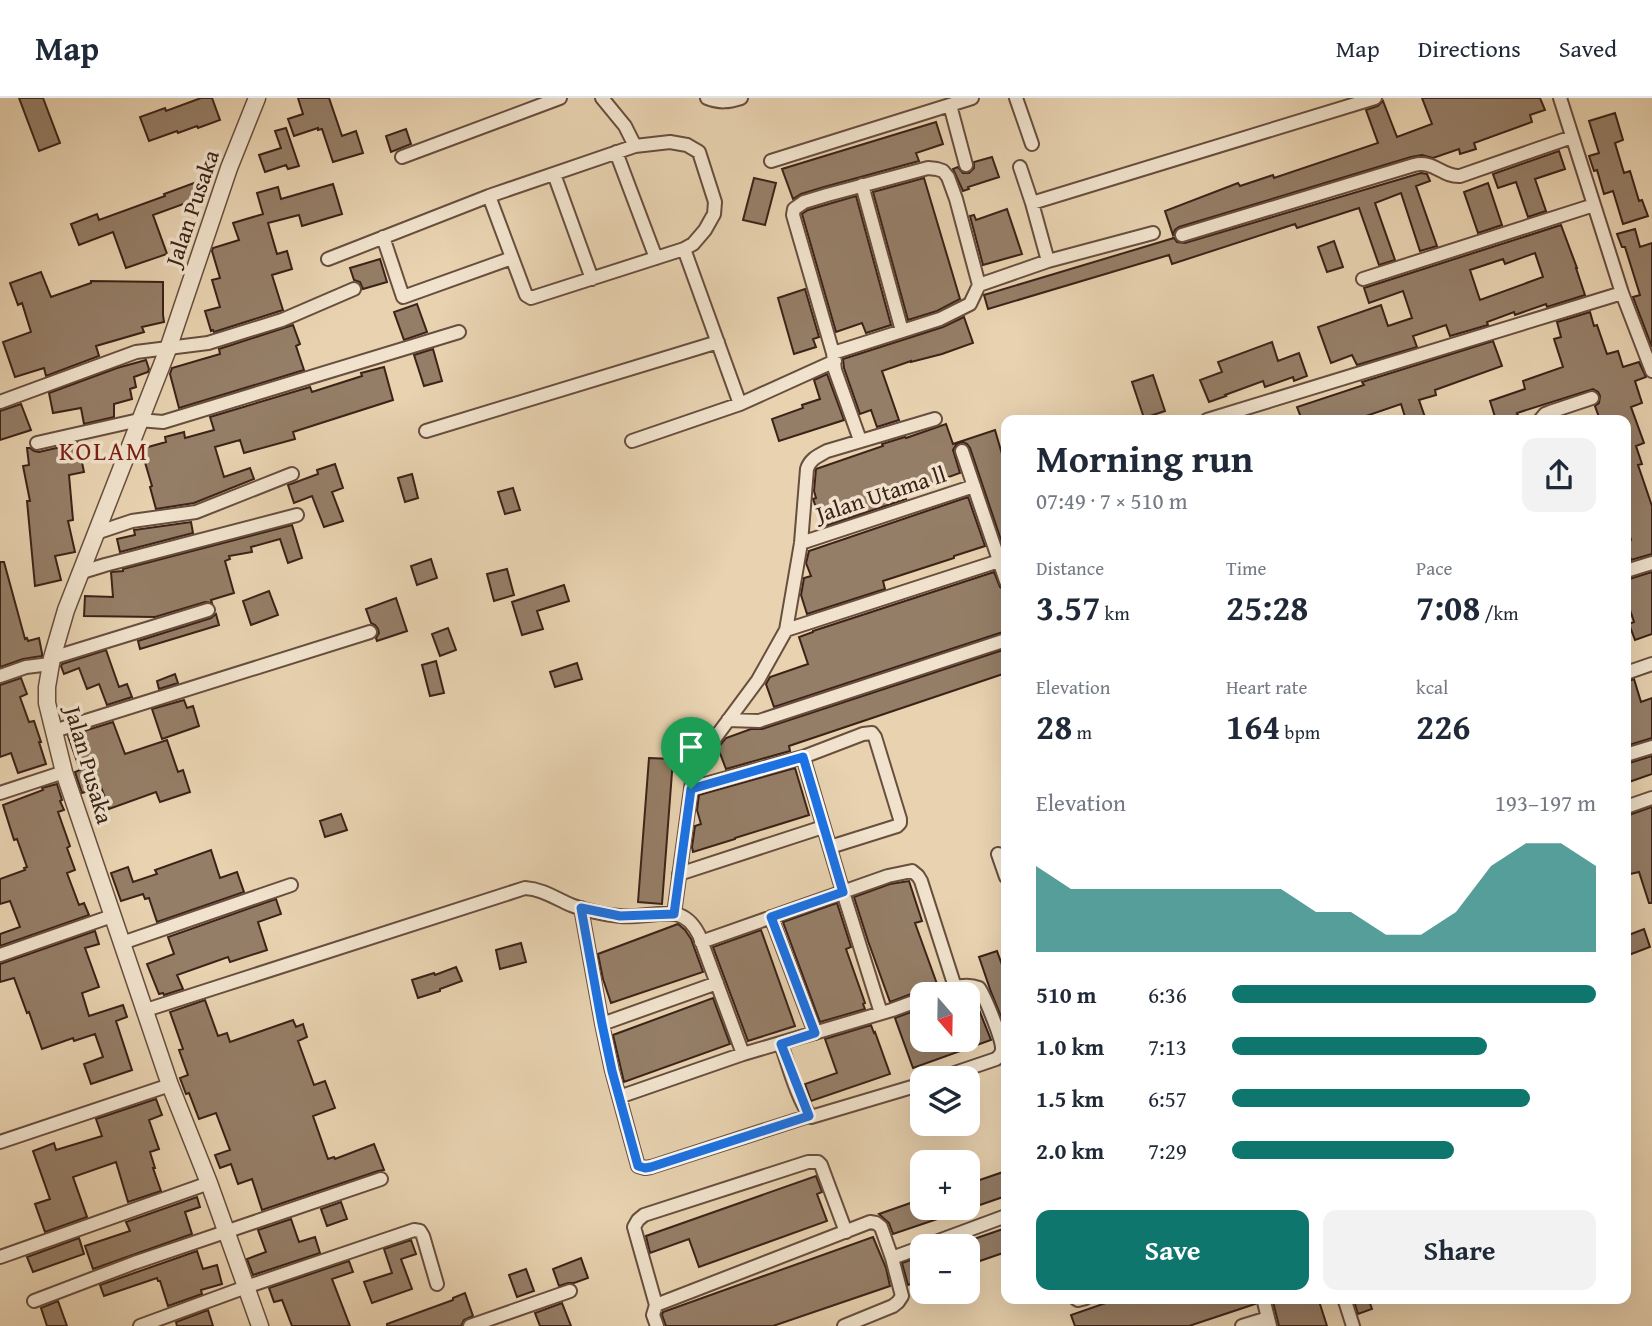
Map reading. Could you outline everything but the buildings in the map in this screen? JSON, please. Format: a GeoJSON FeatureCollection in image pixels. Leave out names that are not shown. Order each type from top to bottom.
{"type":"FeatureCollection","features":[{"type":"Feature","properties":{"kind":"street","name":"Jalan Pusaka"},"geometry":{"type":"LineString","coordinates":[[257,98],[229,168],[168,349],[66,610],[51,661],[47,702],[64,772],[170,1085],[209,1183],[260,1326]]}},
{"type":"Feature","properties":{"kind":"street"},"geometry":{"type":"LineString","coordinates":[[402,157],[560,98]]}},
{"type":"Feature","properties":{"kind":"street"},"geometry":{"type":"LineString","coordinates":[[602,98],[625,126],[635,146]]}},
{"type":"Feature","properties":{"kind":"street"},"geometry":{"type":"LineString","coordinates":[[707,98],[728,102],[741,98]]}},
{"type":"Feature","properties":{"kind":"street"},"geometry":{"type":"LineString","coordinates":[[771,161],[972,98]]}},
{"type":"Feature","properties":{"kind":"street"},"geometry":{"type":"LineString","coordinates":[[1016,98],[1032,144]]}},
{"type":"Feature","properties":{"kind":"street"},"geometry":{"type":"LineString","coordinates":[[1032,203],[1375,98]]}},
{"type":"Feature","properties":{"kind":"street"},"geometry":{"type":"LineString","coordinates":[[1560,98],[1622,293],[1652,371]]}},
{"type":"Feature","properties":{"kind":"street"},"geometry":{"type":"LineString","coordinates":[[950,105],[966,165]]}},
{"type":"Feature","properties":{"kind":"street"},"geometry":{"type":"LineString","coordinates":[[1182,235],[1414,164],[1429,164],[1454,176],[1460,176],[1572,137]]}},
{"type":"Feature","properties":{"kind":"street"},"geometry":{"type":"LineString","coordinates":[[328,259],[489,196],[635,146],[670,142],[687,145],[699,152],[715,202],[714,214],[705,230],[693,244],[684,249],[531,298],[526,295],[489,196]]}},
{"type":"Feature","properties":{"kind":"street"},"geometry":{"type":"LineString","coordinates":[[616,152],[656,258]]}},
{"type":"Feature","properties":{"kind":"street"},"geometry":{"type":"LineString","coordinates":[[1020,167],[1048,261]]}},
{"type":"Feature","properties":{"kind":"street"},"geometry":{"type":"LineString","coordinates":[[632,441],[740,404],[834,357],[940,319],[970,304],[979,285],[957,199],[943,171],[928,168],[804,202],[794,209],[793,215],[834,357],[835,370],[860,440]]}},
{"type":"Feature","properties":{"kind":"street"},"geometry":{"type":"LineString","coordinates":[[555,174],[592,279]]}},
{"type":"Feature","properties":{"kind":"street"},"geometry":{"type":"LineString","coordinates":[[862,185],[902,331]]}},
{"type":"Feature","properties":{"kind":"street"},"geometry":{"type":"LineString","coordinates":[[1363,279],[1594,205]]}},
{"type":"Feature","properties":{"kind":"street"},"geometry":{"type":"LineString","coordinates":[[979,285],[1048,261],[1153,233]]}},
{"type":"Feature","properties":{"kind":"street"},"geometry":{"type":"LineString","coordinates":[[383,237],[403,297],[512,258]]}},
{"type":"Feature","properties":{"kind":"street"},"geometry":{"type":"LineString","coordinates":[[684,249],[740,404]]}},
{"type":"Feature","properties":{"kind":"street"},"geometry":{"type":"LineString","coordinates":[[0,402],[136,352],[208,343],[282,320],[354,289]]}},
{"type":"Feature","properties":{"kind":"street"},"geometry":{"type":"LineString","coordinates":[[1224,415],[1622,293]]}},
{"type":"Feature","properties":{"kind":"street"},"geometry":{"type":"LineString","coordinates":[[37,443],[139,420],[163,422],[459,332]]}},
{"type":"Feature","properties":{"kind":"street"},"geometry":{"type":"LineString","coordinates":[[426,431],[718,342]]}},
{"type":"Feature","properties":{"kind":"street"},"geometry":{"type":"LineString","coordinates":[[1546,415],[1592,397]]}},
{"type":"Feature","properties":{"kind":"street"},"geometry":{"type":"LineString","coordinates":[[674,914],[693,774],[704,753],[758,680],[786,630],[801,543],[809,463],[827,451],[935,419]]}},
{"type":"Feature","properties":{"kind":"street"},"geometry":{"type":"LineString","coordinates":[[962,451],[1001,567]]}},
{"type":"Feature","properties":{"kind":"street"},"geometry":{"type":"LineString","coordinates":[[96,533],[132,521],[196,512],[292,474]]}},
{"type":"Feature","properties":{"kind":"street","name":"Jalan Utama ll"},"geometry":{"type":"LineString","coordinates":[[801,543],[974,486]]}},
{"type":"Feature","properties":{"kind":"street"},"geometry":{"type":"LineString","coordinates":[[79,573],[297,515]]}},
{"type":"Feature","properties":{"kind":"street"},"geometry":{"type":"LineString","coordinates":[[786,630],[999,561]]}},
{"type":"Feature","properties":{"kind":"street"},"geometry":{"type":"LineString","coordinates":[[1631,569],[1652,563]]}},
{"type":"Feature","properties":{"kind":"street"},"geometry":{"type":"LineString","coordinates":[[0,676],[208,610]]}},
{"type":"Feature","properties":{"kind":"street"},"geometry":{"type":"LineString","coordinates":[[54,731],[370,632]]}},
{"type":"Feature","properties":{"kind":"street"},"geometry":{"type":"LineString","coordinates":[[728,720],[758,721],[1001,642]]}},
{"type":"Feature","properties":{"kind":"street"},"geometry":{"type":"LineString","coordinates":[[1631,671],[1652,664]]}},
{"type":"Feature","properties":{"kind":"street"},"geometry":{"type":"LineString","coordinates":[[691,789],[803,757],[872,733],[876,737],[900,823],[830,847]]}},
{"type":"Feature","properties":{"kind":"street"},"geometry":{"type":"LineString","coordinates":[[1631,753],[1652,747]]}},
{"type":"Feature","properties":{"kind":"street"},"geometry":{"type":"LineString","coordinates":[[803,757],[881,1013]]}},
{"type":"Feature","properties":{"kind":"street"},"geometry":{"type":"LineString","coordinates":[[0,793],[64,772]]}},
{"type":"Feature","properties":{"kind":"street"},"geometry":{"type":"LineString","coordinates":[[1631,805],[1652,798]]}},
{"type":"Feature","properties":{"kind":"street"},"geometry":{"type":"LineString","coordinates":[[679,874],[823,827]]}},
{"type":"Feature","properties":{"kind":"street"},"geometry":{"type":"LineString","coordinates":[[998,853],[1001,862]]}},
{"type":"Feature","properties":{"kind":"street"},"geometry":{"type":"LineString","coordinates":[[701,942],[888,876],[914,872],[920,881],[954,982]]}},
{"type":"Feature","properties":{"kind":"street"},"geometry":{"type":"LineString","coordinates":[[122,943],[291,885]]}},
{"type":"Feature","properties":{"kind":"street"},"geometry":{"type":"LineString","coordinates":[[146,1010],[525,888],[537,889],[574,906],[620,916],[674,914],[684,917],[695,928],[743,1054]]}},
{"type":"Feature","properties":{"kind":"street"},"geometry":{"type":"LineString","coordinates":[[581,908],[602,1024],[638,1166],[645,1168],[809,1116],[910,1088]]}},
{"type":"Feature","properties":{"kind":"street"},"geometry":{"type":"LineString","coordinates":[[0,956],[113,916]]}},
{"type":"Feature","properties":{"kind":"street"},"geometry":{"type":"LineString","coordinates":[[771,917],[815,1033]]}},
{"type":"Feature","properties":{"kind":"street"},"geometry":{"type":"LineString","coordinates":[[602,1024],[717,983]]}},
{"type":"Feature","properties":{"kind":"street"},"geometry":{"type":"LineString","coordinates":[[980,990],[1001,1043]]}},
{"type":"Feature","properties":{"kind":"street"},"geometry":{"type":"LineString","coordinates":[[619,1097],[743,1054],[910,1003]]}},
{"type":"Feature","properties":{"kind":"street"},"geometry":{"type":"LineString","coordinates":[[781,1044],[809,1116]]}},
{"type":"Feature","properties":{"kind":"street"},"geometry":{"type":"LineString","coordinates":[[975,1066],[996,1059],[1001,1049]]}},
{"type":"Feature","properties":{"kind":"street"},"geometry":{"type":"LineString","coordinates":[[0,1142],[170,1085]]}},
{"type":"Feature","properties":{"kind":"street"},"geometry":{"type":"LineString","coordinates":[[657,1326],[653,1315],[656,1305],[634,1227],[644,1215],[808,1162],[818,1162],[846,1232]]}},
{"type":"Feature","properties":{"kind":"street"},"geometry":{"type":"LineString","coordinates":[[34,1301],[134,1263],[381,1179]]}},
{"type":"Feature","properties":{"kind":"street"},"geometry":{"type":"LineString","coordinates":[[0,1258],[209,1183]]}},
{"type":"Feature","properties":{"kind":"street"},"geometry":{"type":"LineString","coordinates":[[958,1234],[1001,1218]]}},
{"type":"Feature","properties":{"kind":"street"},"geometry":{"type":"LineString","coordinates":[[656,1305],[870,1222],[876,1223],[881,1227],[902,1296],[898,1302],[879,1313],[844,1326]]}},
{"type":"Feature","properties":{"kind":"street"},"geometry":{"type":"LineString","coordinates":[[140,1326],[414,1230],[420,1231],[424,1236],[437,1284]]}},
{"type":"Feature","properties":{"kind":"street"},"geometry":{"type":"LineString","coordinates":[[892,1258],[910,1252]]}},
{"type":"Feature","properties":{"kind":"street"},"geometry":{"type":"LineString","coordinates":[[470,1326],[570,1291]]}},
{"type":"Feature","properties":{"kind":"street"},"geometry":{"type":"LineString","coordinates":[[1242,1326],[1269,1322],[1264,1304]]}},
{"type":"Feature","properties":{"kind":"street"},"geometry":{"type":"LineString","coordinates":[[1346,1304],[1353,1326]]}},
{"type":"Feature","properties":{"kind":"district","name":"KOLAM"},"geometry":{"type":"Point","coordinates":[104,451]}},
{"type":"Feature","properties":{"kind":"route"},"geometry":{"type":"LineString","coordinates":[[803,757],[843,892],[771,917],[815,1033],[781,1044],[809,1116],[645,1168],[638,1166],[612,1071],[581,908],[620,916],[674,914],[691,789],[803,757]]}}]}
